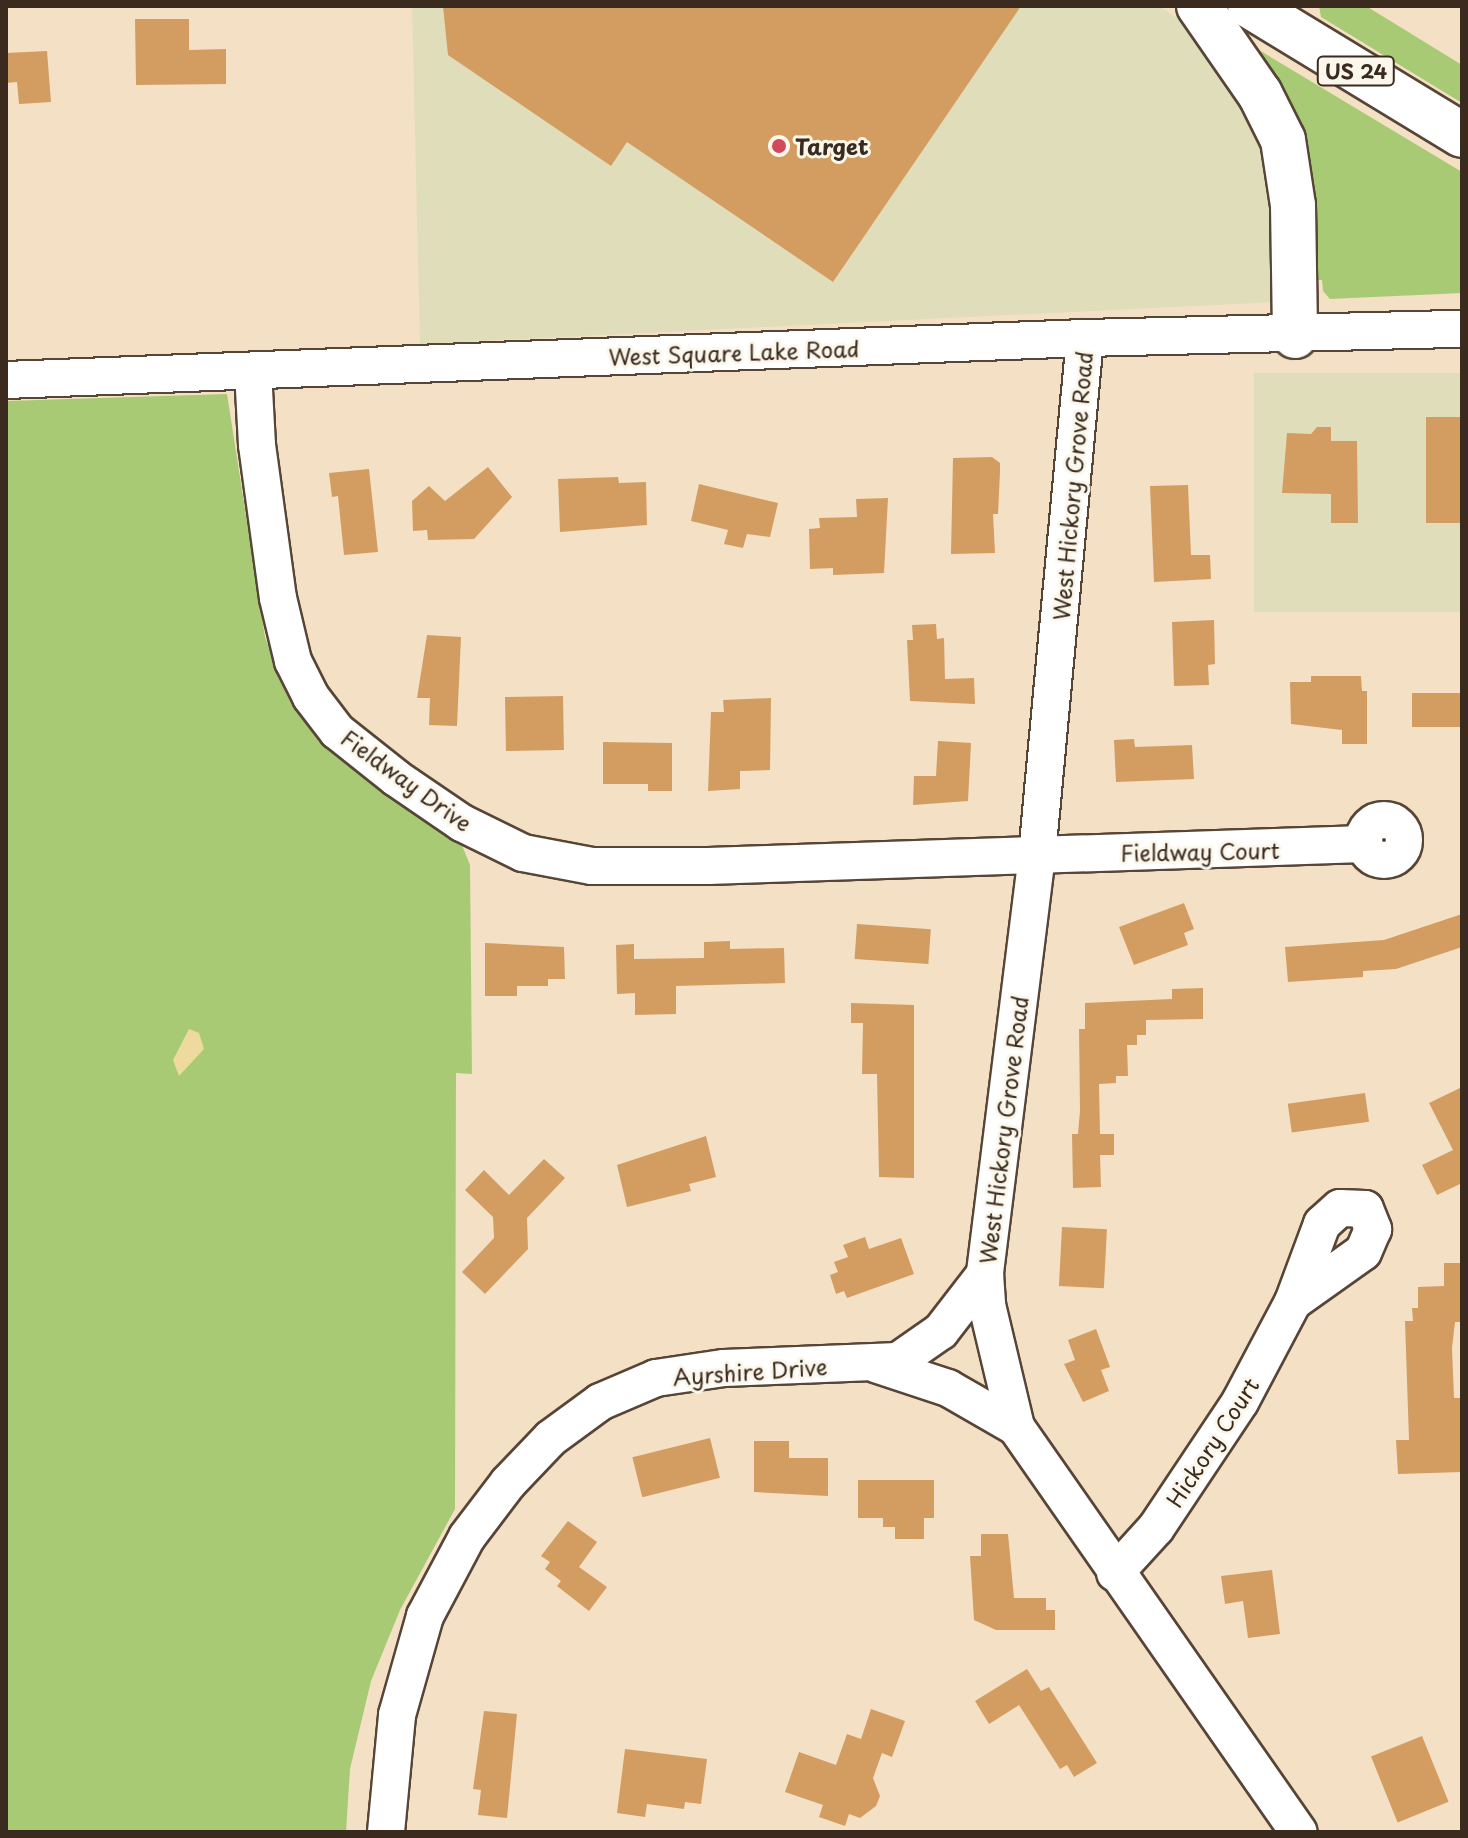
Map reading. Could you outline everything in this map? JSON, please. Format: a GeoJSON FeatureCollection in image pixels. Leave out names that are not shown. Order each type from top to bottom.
{"type":"FeatureCollection","features":[{"type":"Feature","properties":{"kind":"highway"},"geometry":{"type":"LineString","coordinates":[[1199,6],[1260,94],[1283,140],[1293,205],[1295,336]]}},
{"type":"Feature","properties":{"kind":"highway","name":"US 24"},"geometry":{"type":"LineString","coordinates":[[1273,13],[1462,135]]}},
{"type":"Feature","properties":{"kind":"street","name":"West Square Lake Road"},"geometry":{"type":"LineString","coordinates":[[6,380],[1085,338],[1295,336],[1462,329]]}},
{"type":"Feature","properties":{"kind":"street","name":"West Hickory Grove Road"},"geometry":{"type":"LineString","coordinates":[[1085,338],[1037,855],[985,1274],[994,1349],[1016,1427],[1115,1573],[1299,1832]]}},
{"type":"Feature","properties":{"kind":"street","name":"Fieldway Drive"},"geometry":{"type":"LineString","coordinates":[[253,371],[267,530],[288,641],[301,679],[347,739],[462,823],[523,853],[592,866],[1037,855]]}},
{"type":"Feature","properties":{"kind":"street","name":"Fieldway Court"},"geometry":{"type":"LineString","coordinates":[[1037,855],[1364,844]]}},
{"type":"Feature","properties":{"kind":"street","name":"Ayrshire Drive"},"geometry":{"type":"LineString","coordinates":[[386,1832],[397,1715],[425,1616],[467,1537],[537,1452],[600,1402],[656,1378],[724,1368],[878,1365],[898,1361],[933,1338],[957,1315],[985,1274]]}},
{"type":"Feature","properties":{"kind":"street","name":"Hickory Court"},"geometry":{"type":"LineString","coordinates":[[1115,1573],[1156,1528],[1203,1460],[1293,1302]]}},
{"type":"Feature","properties":{"kind":"street","name":"Ayrshire Drive"},"geometry":{"type":"LineString","coordinates":[[878,1365],[948,1388],[1016,1427]]}},
{"type":"Feature","properties":{"kind":"shaded area"},"geometry":{"type":"Polygon","coordinates":[[[412,6],[1159,6],[1181,21],[1244,89],[1274,162],[1275,302],[420,344],[412,6]]]}},
{"type":"Feature","properties":{"kind":"shaded area"},"geometry":{"type":"Polygon","coordinates":[[[1254,373],[1462,373],[1462,612],[1254,612],[1254,373]]]}},
{"type":"Feature","properties":{"kind":"green space"},"geometry":{"type":"Polygon","coordinates":[[[1319,6],[1366,6],[1462,65],[1462,103],[1321,17],[1319,6]]]}},
{"type":"Feature","properties":{"kind":"green space"},"geometry":{"type":"Polygon","coordinates":[[[1229,32],[1462,172],[1462,293],[1330,299],[1323,291],[1322,280],[1315,280],[1311,175],[1304,133],[1285,99],[1229,32]]]}},
{"type":"Feature","properties":{"kind":"green space"},"geometry":{"type":"Polygon","coordinates":[[[227,394],[265,637],[281,679],[297,705],[457,833],[470,865],[472,1074],[456,1073],[455,1509],[400,1610],[371,1681],[350,1769],[346,1832],[6,1832],[6,401],[227,394]]]}},
{"type":"Feature","properties":{"kind":"sand"},"geometry":{"type":"Polygon","coordinates":[[[189,1029],[199,1033],[204,1049],[179,1076],[173,1060],[189,1029]]]}},
{"type":"Feature","properties":{"kind":"building","name":"Target"},"geometry":{"type":"Polygon","coordinates":[[[443,6],[1021,6],[833,282],[627,142],[611,166],[448,55],[443,6]]]}},
{"type":"Feature","properties":{"kind":"building"},"geometry":{"type":"Polygon","coordinates":[[[135,19],[189,19],[189,50],[226,49],[226,84],[136,85],[135,19]]]}},
{"type":"Feature","properties":{"kind":"building"},"geometry":{"type":"Polygon","coordinates":[[[47,51],[51,102],[19,104],[17,82],[6,83],[6,53],[47,51]]]}},
{"type":"Feature","properties":{"kind":"building"},"geometry":{"type":"Polygon","coordinates":[[[1426,417],[1462,417],[1462,523],[1426,523],[1426,417]]]}},
{"type":"Feature","properties":{"kind":"building"},"geometry":{"type":"Polygon","coordinates":[[[1317,427],[1331,427],[1331,441],[1357,441],[1358,523],[1331,523],[1331,494],[1282,493],[1287,433],[1311,434],[1317,427]]]}},
{"type":"Feature","properties":{"kind":"building"},"geometry":{"type":"Polygon","coordinates":[[[992,457],[1000,463],[998,514],[993,514],[995,553],[951,554],[953,458],[992,457]]]}},
{"type":"Feature","properties":{"kind":"building"},"geometry":{"type":"Polygon","coordinates":[[[488,467],[512,497],[474,539],[428,540],[427,530],[413,531],[412,501],[429,486],[445,501],[488,467]]]}},
{"type":"Feature","properties":{"kind":"building"},"geometry":{"type":"Polygon","coordinates":[[[369,469],[378,552],[344,555],[338,496],[332,497],[329,473],[369,469]]]}},
{"type":"Feature","properties":{"kind":"building"},"geometry":{"type":"Polygon","coordinates":[[[618,477],[619,483],[646,482],[647,525],[560,532],[558,479],[618,477]]]}},
{"type":"Feature","properties":{"kind":"building"},"geometry":{"type":"Polygon","coordinates":[[[699,484],[778,503],[770,537],[747,534],[743,548],[724,544],[728,530],[691,521],[699,484]]]}},
{"type":"Feature","properties":{"kind":"building"},"geometry":{"type":"Polygon","coordinates":[[[1188,485],[1191,555],[1210,555],[1211,579],[1154,582],[1150,486],[1188,485]]]}},
{"type":"Feature","properties":{"kind":"building"},"geometry":{"type":"Polygon","coordinates":[[[888,498],[884,573],[833,575],[833,568],[810,569],[809,529],[820,528],[819,518],[857,517],[856,499],[888,498]]]}},
{"type":"Feature","properties":{"kind":"building"},"geometry":{"type":"Polygon","coordinates":[[[1214,620],[1215,664],[1208,665],[1209,685],[1174,686],[1172,622],[1214,620]]]}},
{"type":"Feature","properties":{"kind":"building"},"geometry":{"type":"Polygon","coordinates":[[[936,624],[937,639],[944,638],[945,679],[974,678],[975,704],[910,701],[907,640],[913,640],[912,625],[936,624]]]}},
{"type":"Feature","properties":{"kind":"building"},"geometry":{"type":"Polygon","coordinates":[[[427,635],[461,637],[457,726],[429,725],[430,698],[417,698],[427,635]]]}},
{"type":"Feature","properties":{"kind":"building"},"geometry":{"type":"Polygon","coordinates":[[[1311,676],[1361,676],[1362,691],[1367,691],[1367,744],[1342,744],[1342,730],[1291,724],[1290,682],[1311,682],[1311,676]]]}},
{"type":"Feature","properties":{"kind":"building"},"geometry":{"type":"Polygon","coordinates":[[[1412,693],[1462,693],[1462,727],[1412,727],[1412,693]]]}},
{"type":"Feature","properties":{"kind":"building"},"geometry":{"type":"Polygon","coordinates":[[[563,696],[564,750],[506,751],[505,697],[563,696]]]}},
{"type":"Feature","properties":{"kind":"building"},"geometry":{"type":"Polygon","coordinates":[[[771,698],[770,770],[740,771],[740,789],[708,791],[711,712],[724,712],[723,700],[771,698]]]}},
{"type":"Feature","properties":{"kind":"building"},"geometry":{"type":"Polygon","coordinates":[[[1134,739],[1135,747],[1192,745],[1194,779],[1116,782],[1114,740],[1134,739]]]}},
{"type":"Feature","properties":{"kind":"building"},"geometry":{"type":"Polygon","coordinates":[[[938,741],[971,743],[968,801],[913,805],[914,776],[936,776],[938,741]]]}},
{"type":"Feature","properties":{"kind":"building"},"geometry":{"type":"Polygon","coordinates":[[[603,742],[672,743],[672,791],[648,791],[648,784],[603,784],[603,742]]]}},
{"type":"Feature","properties":{"kind":"building"},"geometry":{"type":"Polygon","coordinates":[[[1184,903],[1194,929],[1184,933],[1188,945],[1134,965],[1119,927],[1184,903]]]}},
{"type":"Feature","properties":{"kind":"building"},"geometry":{"type":"Polygon","coordinates":[[[1462,914],[1462,947],[1396,969],[1363,971],[1363,977],[1288,982],[1285,947],[1384,940],[1462,914]]]}},
{"type":"Feature","properties":{"kind":"building"},"geometry":{"type":"Polygon","coordinates":[[[857,924],[931,929],[928,964],[855,959],[857,924]]]}},
{"type":"Feature","properties":{"kind":"building"},"geometry":{"type":"Polygon","coordinates":[[[730,941],[730,949],[784,948],[785,983],[676,986],[676,1014],[635,1015],[635,993],[617,994],[616,945],[634,944],[634,959],[704,958],[704,942],[730,941]]]}},
{"type":"Feature","properties":{"kind":"building"},"geometry":{"type":"Polygon","coordinates":[[[485,943],[564,947],[565,979],[548,979],[548,986],[517,986],[517,996],[485,996],[485,943]]]}},
{"type":"Feature","properties":{"kind":"building"},"geometry":{"type":"Polygon","coordinates":[[[1203,988],[1203,1019],[1146,1020],[1146,1035],[1137,1035],[1137,1045],[1127,1045],[1128,1076],[1116,1076],[1116,1083],[1099,1084],[1100,1134],[1114,1134],[1114,1155],[1100,1155],[1101,1187],[1073,1188],[1072,1134],[1078,1134],[1079,1029],[1085,1029],[1085,1003],[1172,999],[1172,989],[1203,988]]]}},
{"type":"Feature","properties":{"kind":"building"},"geometry":{"type":"Polygon","coordinates":[[[851,1003],[914,1005],[914,1178],[879,1177],[877,1074],[862,1074],[863,1023],[851,1023],[851,1003]]]}},
{"type":"Feature","properties":{"kind":"building"},"geometry":{"type":"Polygon","coordinates":[[[1462,1087],[1462,1183],[1437,1195],[1422,1165],[1453,1150],[1429,1103],[1462,1087]]]}},
{"type":"Feature","properties":{"kind":"building"},"geometry":{"type":"Polygon","coordinates":[[[1365,1093],[1369,1122],[1292,1133],[1288,1104],[1365,1093]]]}},
{"type":"Feature","properties":{"kind":"building"},"geometry":{"type":"Polygon","coordinates":[[[706,1136],[716,1177],[689,1184],[691,1191],[627,1207],[617,1165],[706,1136]]]}},
{"type":"Feature","properties":{"kind":"building"},"geometry":{"type":"Polygon","coordinates":[[[544,1159],[565,1178],[527,1218],[528,1249],[485,1294],[462,1272],[494,1238],[493,1217],[465,1190],[484,1170],[509,1195],[544,1159]]]}},
{"type":"Feature","properties":{"kind":"building"},"geometry":{"type":"Polygon","coordinates":[[[1062,1227],[1107,1229],[1104,1288],[1059,1286],[1062,1227]]]}},
{"type":"Feature","properties":{"kind":"building"},"geometry":{"type":"Polygon","coordinates":[[[865,1237],[869,1249],[901,1238],[914,1274],[847,1298],[844,1291],[836,1294],[830,1275],[838,1272],[834,1262],[848,1257],[843,1245],[865,1237]]]}},
{"type":"Feature","properties":{"kind":"building"},"geometry":{"type":"Polygon","coordinates":[[[1444,1263],[1462,1263],[1462,1322],[1455,1322],[1452,1348],[1454,1398],[1462,1398],[1462,1472],[1398,1474],[1396,1440],[1409,1440],[1405,1321],[1413,1321],[1412,1308],[1418,1308],[1418,1287],[1444,1286],[1444,1263]]]}},
{"type":"Feature","properties":{"kind":"building"},"geometry":{"type":"Polygon","coordinates":[[[1096,1329],[1110,1367],[1101,1370],[1109,1391],[1083,1402],[1064,1364],[1075,1360],[1068,1340],[1096,1329]]]}},
{"type":"Feature","properties":{"kind":"building"},"geometry":{"type":"Polygon","coordinates":[[[710,1438],[720,1478],[642,1497],[632,1457],[710,1438]]]}},
{"type":"Feature","properties":{"kind":"building"},"geometry":{"type":"Polygon","coordinates":[[[754,1441],[789,1441],[789,1458],[828,1458],[828,1496],[754,1492],[754,1441]]]}},
{"type":"Feature","properties":{"kind":"building"},"geometry":{"type":"Polygon","coordinates":[[[858,1480],[934,1480],[934,1518],[924,1518],[924,1539],[895,1539],[895,1527],[883,1527],[883,1518],[858,1518],[858,1480]]]}},
{"type":"Feature","properties":{"kind":"building"},"geometry":{"type":"Polygon","coordinates":[[[568,1521],[597,1542],[579,1567],[607,1587],[589,1611],[557,1586],[561,1581],[545,1569],[550,1562],[541,1556],[568,1521]]]}},
{"type":"Feature","properties":{"kind":"building"},"geometry":{"type":"Polygon","coordinates":[[[981,1534],[1008,1534],[1014,1598],[1046,1598],[1046,1610],[1055,1610],[1055,1630],[996,1630],[974,1620],[970,1556],[981,1556],[981,1534]]]}},
{"type":"Feature","properties":{"kind":"building"},"geometry":{"type":"Polygon","coordinates":[[[1272,1570],[1280,1634],[1248,1638],[1243,1601],[1225,1604],[1221,1576],[1272,1570]]]}},
{"type":"Feature","properties":{"kind":"building"},"geometry":{"type":"Polygon","coordinates":[[[1027,1669],[1041,1691],[1049,1687],[1097,1763],[1074,1777],[1067,1765],[1060,1769],[1019,1705],[989,1724],[975,1701],[1027,1669]]]}},
{"type":"Feature","properties":{"kind":"building"},"geometry":{"type":"Polygon","coordinates":[[[871,1709],[905,1721],[892,1757],[882,1753],[873,1778],[880,1796],[876,1806],[860,1818],[849,1814],[845,1826],[819,1817],[823,1805],[785,1792],[799,1752],[836,1765],[847,1734],[861,1739],[871,1709]]]}},
{"type":"Feature","properties":{"kind":"building"},"geometry":{"type":"Polygon","coordinates":[[[484,1711],[517,1714],[507,1818],[478,1815],[481,1790],[473,1789],[484,1711]]]}},
{"type":"Feature","properties":{"kind":"building"},"geometry":{"type":"Polygon","coordinates":[[[1422,1736],[1449,1802],[1398,1822],[1371,1757],[1422,1736]]]}},
{"type":"Feature","properties":{"kind":"building"},"geometry":{"type":"Polygon","coordinates":[[[625,1749],[707,1759],[701,1804],[685,1802],[684,1809],[647,1804],[645,1817],[617,1813],[625,1749]]]}},
{"type":"Feature","properties":{"kind":"place","name":"Target"},"geometry":{"type":"Point","coordinates":[779,146]}}]}
